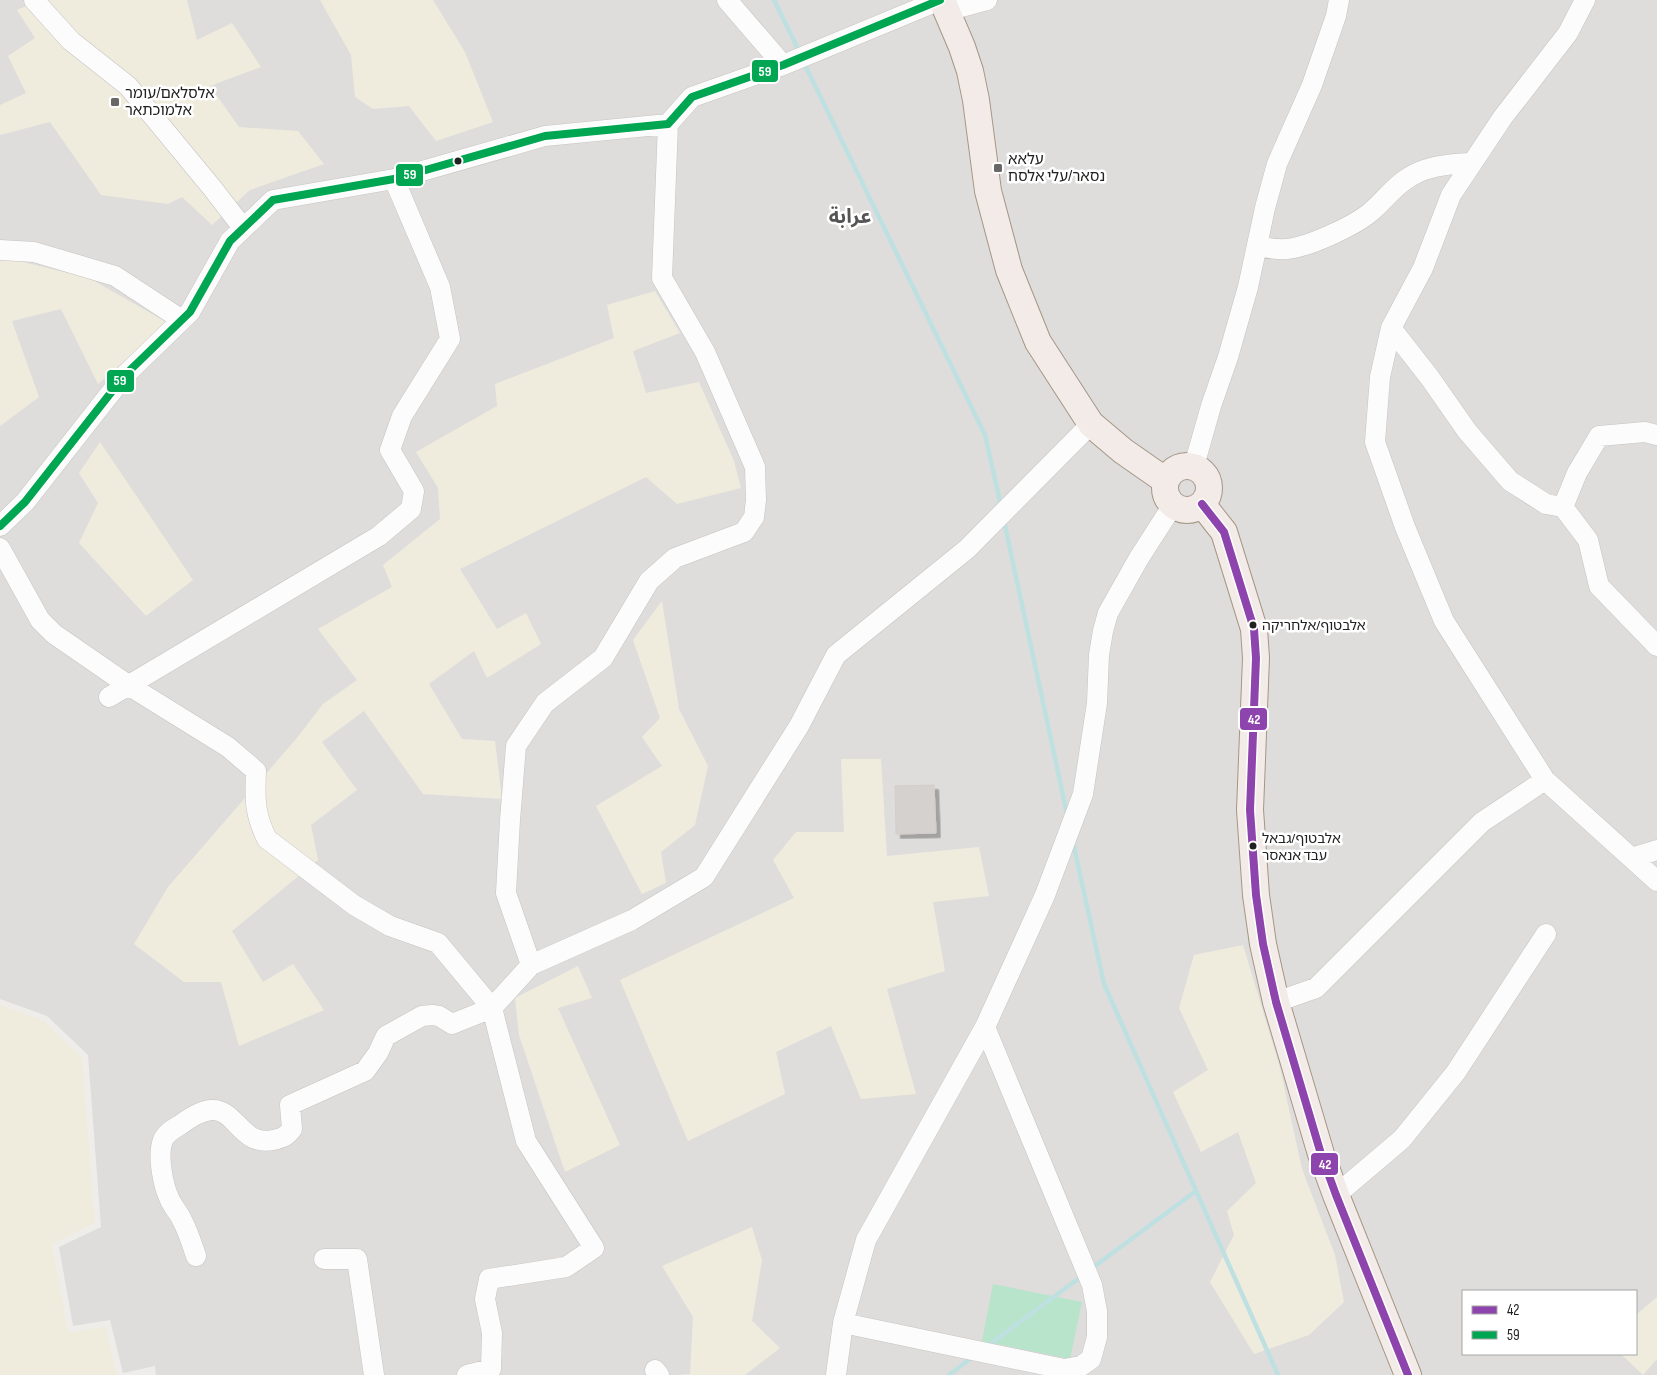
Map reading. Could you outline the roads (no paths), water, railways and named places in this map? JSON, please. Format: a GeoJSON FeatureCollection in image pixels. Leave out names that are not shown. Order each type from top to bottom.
{"type":"FeatureCollection","features":[{"type":"Feature","properties":{"kind":"main road"},"geometry":{"type":"LineString","coordinates":[[943,4],[970,70],[976,100],[988,191],[1009,270],[1038,342],[1091,424],[1170,493],[1179,508],[1191,510],[1202,504],[1207,499],[1210,486],[1205,474],[1194,466],[1180,466],[1174,470],[1170,493]]}},
{"type":"Feature","properties":{"kind":"main road"},"geometry":{"type":"LineString","coordinates":[[1202,504],[1224,532],[1254,629],[1256,658],[1250,810],[1256,895],[1263,944],[1276,1002],[1321,1154],[1408,1375]]}},
{"type":"Feature","properties":{"kind":"street"},"geometry":{"type":"LineString","coordinates":[[34,0],[71,41],[128,86],[244,228]]}},
{"type":"Feature","properties":{"kind":"street"},"geometry":{"type":"LineString","coordinates":[[727,0],[783,65]]}},
{"type":"Feature","properties":{"kind":"street"},"geometry":{"type":"LineString","coordinates":[[530,965],[506,893],[516,746],[545,703],[603,658],[649,580],[675,558],[744,532],[754,517],[756,500],[754,467],[705,352],[662,278],[668,124],[692,97],[783,65],[943,4],[987,0]]}},
{"type":"Feature","properties":{"kind":"street"},"geometry":{"type":"LineString","coordinates":[[1194,466],[1248,287],[1265,208],[1277,164],[1312,85],[1336,16],[1339,0]]}},
{"type":"Feature","properties":{"kind":"street"},"geometry":{"type":"LineString","coordinates":[[1585,0],[1568,33],[1502,118],[1451,195],[1423,268],[1391,328],[1380,377],[1375,442],[1405,527],[1444,621],[1545,780],[1657,881]]}},
{"type":"Feature","properties":{"kind":"street"},"geometry":{"type":"LineString","coordinates":[[0,526],[25,502],[124,376],[190,312],[230,241],[273,200],[394,179],[545,136],[668,124]]}},
{"type":"Feature","properties":{"kind":"street"},"geometry":{"type":"LineString","coordinates":[[1257,246],[1272,249],[1289,249],[1320,239],[1352,224],[1373,210],[1397,185],[1419,172],[1447,165],[1472,163]]}},
{"type":"Feature","properties":{"kind":"street"},"geometry":{"type":"LineString","coordinates":[[109,697],[379,536],[411,510],[414,491],[390,450],[402,416],[450,339],[440,287],[394,179]]}},
{"type":"Feature","properties":{"kind":"street"},"geometry":{"type":"LineString","coordinates":[[0,250],[34,252],[114,276],[182,320]]}},
{"type":"Feature","properties":{"kind":"street"},"geometry":{"type":"LineString","coordinates":[[1391,328],[1430,378],[1467,431],[1510,481],[1546,504],[1563,507],[1588,540],[1599,586],[1657,646]]}},
{"type":"Feature","properties":{"kind":"street"},"geometry":{"type":"LineString","coordinates":[[196,1256],[183,1220],[169,1200],[163,1178],[160,1154],[163,1140],[171,1131],[191,1118],[210,1110],[226,1114],[246,1134],[257,1140],[267,1142],[285,1138],[292,1129],[290,1105],[365,1071],[378,1053],[386,1036],[422,1016],[439,1016],[452,1024],[492,1008],[530,965],[632,920],[704,877],[799,726],[836,655],[967,549],[1091,424]]}},
{"type":"Feature","properties":{"kind":"street"},"geometry":{"type":"LineString","coordinates":[[1563,507],[1577,473],[1599,436],[1645,432],[1657,435]]}},
{"type":"Feature","properties":{"kind":"street"},"geometry":{"type":"LineString","coordinates":[[836,1375],[843,1323],[866,1240],[985,1027],[1045,895],[1083,794],[1097,703],[1099,655],[1108,612],[1139,558],[1170,493]]}},
{"type":"Feature","properties":{"kind":"street"},"geometry":{"type":"LineString","coordinates":[[0,548],[40,620],[54,634],[128,685],[194,724],[228,747],[256,771],[255,803],[259,823],[267,839],[354,905],[390,926],[438,943],[492,1008],[526,1141],[594,1248],[566,1267],[488,1279],[485,1299],[492,1333],[491,1372],[467,1375]]}},
{"type":"Feature","properties":{"kind":"street"},"geometry":{"type":"LineString","coordinates":[[1276,1002],[1316,988],[1482,822],[1545,780]]}},
{"type":"Feature","properties":{"kind":"street"},"geometry":{"type":"LineString","coordinates":[[1632,858],[1657,850]]}},
{"type":"Feature","properties":{"kind":"street"},"geometry":{"type":"LineString","coordinates":[[1336,1195],[1402,1138],[1456,1072],[1546,934]]}},
{"type":"Feature","properties":{"kind":"street"},"geometry":{"type":"LineString","coordinates":[[843,1323],[1064,1369],[1081,1366],[1091,1359],[1097,1337],[1097,1311],[1092,1285],[985,1027]]}},
{"type":"Feature","properties":{"kind":"street"},"geometry":{"type":"LineString","coordinates":[[324,1258],[357,1258],[374,1375]]}},
{"type":"Feature","properties":{"kind":"waterway"},"geometry":{"type":"LineString","coordinates":[[774,0],[800,53]]}},
{"type":"Feature","properties":{"kind":"waterway"},"geometry":{"type":"LineString","coordinates":[[804,63],[985,435],[1001,506]]}},
{"type":"Feature","properties":{"kind":"waterway"},"geometry":{"type":"LineString","coordinates":[[1004,521],[1067,814]]}},
{"type":"Feature","properties":{"kind":"waterway"},"geometry":{"type":"LineString","coordinates":[[1073,842],[1104,984],[1278,1375]]}},
{"type":"Feature","properties":{"kind":"waterway"},"geometry":{"type":"LineString","coordinates":[[1091,1269],[1196,1191]]}},
{"type":"Feature","properties":{"kind":"waterway"},"geometry":{"type":"LineString","coordinates":[[986,1347],[1082,1276]]}},
{"type":"Feature","properties":{"kind":"waterway"},"geometry":{"type":"LineString","coordinates":[[949,1375],[974,1356]]}},
{"type":"Feature","properties":{"kind":"place","name":"אלסלאם/עומר אלמוכתאר"},"geometry":{"type":"Point","coordinates":[115,102]}},
{"type":"Feature","properties":{"kind":"place","name":"עלאא נסאר/עלי אלסח"},"geometry":{"type":"Point","coordinates":[998,168]}},
{"type":"Feature","properties":{"kind":"place","name":"אלבטוף/אלחריקה"},"geometry":{"type":"Point","coordinates":[1253,625]}},
{"type":"Feature","properties":{"kind":"place","name":"אלבטוף/גבאל עבד אנאסר"},"geometry":{"type":"Point","coordinates":[1253,846]}},
{"type":"Feature","properties":{"kind":"district","name":"عرابة"},"geometry":{"type":"Point","coordinates":[850,217]}}]}
